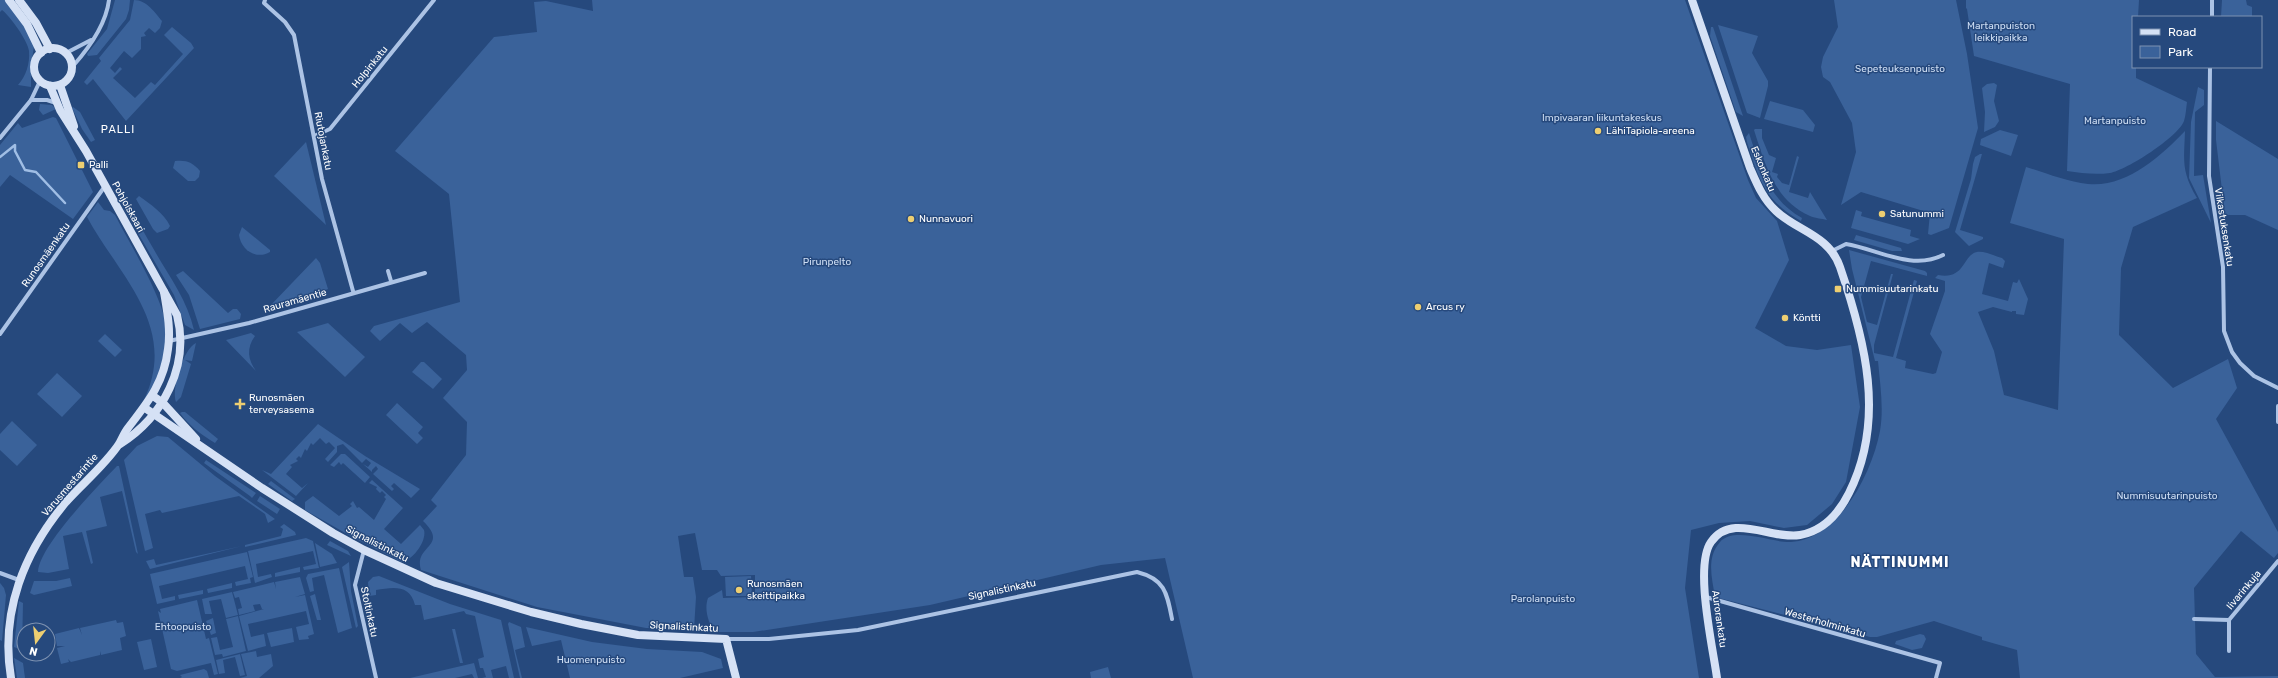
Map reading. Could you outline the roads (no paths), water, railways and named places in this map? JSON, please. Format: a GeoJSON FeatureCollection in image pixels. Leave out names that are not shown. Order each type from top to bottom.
{"type":"FeatureCollection","features":[{"type":"Feature","properties":{"kind":"street"},"geometry":{"type":"LineString","coordinates":[[9,0],[27,24],[40,53]]}},
{"type":"Feature","properties":{"kind":"street"},"geometry":{"type":"LineString","coordinates":[[19,0],[36,23],[50,49]]}},
{"type":"Feature","properties":{"kind":"street"},"geometry":{"type":"LineString","coordinates":[[73,66],[66,53],[60,49],[50,49],[40,53],[34,67],[40,82],[50,86],[60,86],[70,78],[73,66],[92,39],[106,14],[109,0]]}},
{"type":"Feature","properties":{"kind":"street","name":"Holpinkatu"},"geometry":{"type":"LineString","coordinates":[[314,136],[330,129],[434,0]]}},
{"type":"Feature","properties":{"kind":"street","name":"Eskonkatu"},"geometry":{"type":"LineString","coordinates":[[1692,0],[1750,168],[1760,192],[1781,216],[1813,234],[1832,251]]}},
{"type":"Feature","properties":{"kind":"street"},"geometry":{"type":"LineString","coordinates":[[2212,0],[2212,16]]}},
{"type":"Feature","properties":{"kind":"street","name":"Riutojankatu"},"geometry":{"type":"LineString","coordinates":[[264,1],[285,22],[294,35],[322,180],[353,292]]}},
{"type":"Feature","properties":{"kind":"street"},"geometry":{"type":"LineString","coordinates":[[66,53],[92,39]]}},
{"type":"Feature","properties":{"kind":"street","name":"Vilkastuksenkatu"},"geometry":{"type":"LineString","coordinates":[[2210,68],[2208,176],[2223,267],[2224,331],[2232,352],[2240,363],[2254,376],[2278,388]]}},
{"type":"Feature","properties":{"kind":"street"},"geometry":{"type":"LineString","coordinates":[[0,138],[31,100],[40,82]]}},
{"type":"Feature","properties":{"kind":"street","name":"Pohjoiskaari"},"geometry":{"type":"LineString","coordinates":[[50,86],[58,105],[75,132],[177,315],[182,338],[180,359],[162,403]]}},
{"type":"Feature","properties":{"kind":"street","name":"Pohjoiskaari"},"geometry":{"type":"LineString","coordinates":[[60,86],[75,132]]}},
{"type":"Feature","properties":{"kind":"street"},"geometry":{"type":"LineString","coordinates":[[31,100],[47,100],[58,105]]}},
{"type":"Feature","properties":{"kind":"street","name":"Runosmäenkatu"},"geometry":{"type":"LineString","coordinates":[[0,334],[105,186]]}},
{"type":"Feature","properties":{"kind":"street"},"geometry":{"type":"LineString","coordinates":[[1832,251],[1846,244],[1912,260],[1934,260],[1943,255]]}},
{"type":"Feature","properties":{"kind":"street","name":"Aurorankatu"},"geometry":{"type":"LineString","coordinates":[[1716,678],[1706,597],[1704,563],[1710,543],[1725,530],[1743,528],[1791,536],[1809,533],[1818,528],[1833,516],[1852,486],[1863,458],[1868,432],[1869,384],[1858,330],[1840,267],[1832,251]]}},
{"type":"Feature","properties":{"kind":"street"},"geometry":{"type":"LineString","coordinates":[[388,271],[391,281]]}},
{"type":"Feature","properties":{"kind":"street","name":"Rauramäentie"},"geometry":{"type":"LineString","coordinates":[[169,341],[249,322],[391,281],[425,273]]}},
{"type":"Feature","properties":{"kind":"street","name":"Pohjoiskaari"},"geometry":{"type":"LineString","coordinates":[[153,396],[167,357],[169,341],[164,292]]}},
{"type":"Feature","properties":{"kind":"street","name":"Signalistinkatu"},"geometry":{"type":"LineString","coordinates":[[153,396],[162,403],[203,447]]}},
{"type":"Feature","properties":{"kind":"street","name":"Varusmestarintie"},"geometry":{"type":"LineString","coordinates":[[119,445],[127,429],[153,396]]}},
{"type":"Feature","properties":{"kind":"street","name":"Varusmestarintie"},"geometry":{"type":"LineString","coordinates":[[11,678],[8,657],[9,624],[19,580],[27,562],[47,527],[66,502],[119,445],[133,436],[154,415],[162,403]]}},
{"type":"Feature","properties":{"kind":"street"},"geometry":{"type":"LineString","coordinates":[[2278,406],[2278,422]]}},
{"type":"Feature","properties":{"kind":"street","name":"Signalistinkatu"},"geometry":{"type":"LineString","coordinates":[[145,408],[309,518],[364,550],[436,582],[562,620],[638,634],[726,639],[769,639],[858,630],[1137,572],[1156,579],[1162,586],[1167,595],[1172,619]]}},
{"type":"Feature","properties":{"kind":"street","name":"Stoltinkatu"},"geometry":{"type":"LineString","coordinates":[[364,550],[355,585],[376,678]]}},
{"type":"Feature","properties":{"kind":"street","name":"Iivarinkuja"},"geometry":{"type":"LineString","coordinates":[[2194,619],[2229,620],[2278,561]]}},
{"type":"Feature","properties":{"kind":"street"},"geometry":{"type":"LineString","coordinates":[[0,573],[19,580]]}},
{"type":"Feature","properties":{"kind":"street","name":"Westerholminkatu"},"geometry":{"type":"LineString","coordinates":[[1706,597],[1940,664],[1936,678]]}},
{"type":"Feature","properties":{"kind":"street"},"geometry":{"type":"LineString","coordinates":[[2229,620],[2229,651]]}},
{"type":"Feature","properties":{"kind":"street"},"geometry":{"type":"LineString","coordinates":[[726,639],[736,678]]}},
{"type":"Feature","properties":{"kind":"waterway"},"geometry":{"type":"LineString","coordinates":[[0,157],[15,145],[15,151],[25,170],[36,172],[65,203]]}},
{"type":"Feature","properties":{"kind":"place","name":"LähiTapiola-areena"},"geometry":{"type":"Point","coordinates":[1598,131]}},
{"type":"Feature","properties":{"kind":"place","name":"Palli"},"geometry":{"type":"Point","coordinates":[81,165]}},
{"type":"Feature","properties":{"kind":"place","name":"Satunummi"},"geometry":{"type":"Point","coordinates":[1882,214]}},
{"type":"Feature","properties":{"kind":"place","name":"Nunnavuori"},"geometry":{"type":"Point","coordinates":[911,219]}},
{"type":"Feature","properties":{"kind":"place","name":"Nummisuutarinkatu"},"geometry":{"type":"Point","coordinates":[1838,289]}},
{"type":"Feature","properties":{"kind":"place","name":"Arcus ry"},"geometry":{"type":"Point","coordinates":[1418,307]}},
{"type":"Feature","properties":{"kind":"place","name":"Köntti"},"geometry":{"type":"Point","coordinates":[1785,318]}},
{"type":"Feature","properties":{"kind":"place","name":"Runosmäen terveysasema"},"geometry":{"type":"Point","coordinates":[240,404]}},
{"type":"Feature","properties":{"kind":"place","name":"Runosmäen skeittipaikka"},"geometry":{"type":"Point","coordinates":[739,590]}},
{"type":"Feature","properties":{"kind":"district","name":"PALLI"},"geometry":{"type":"Point","coordinates":[118,129]}},
{"type":"Feature","properties":{"kind":"district","name":"NÄTTINUMMI"},"geometry":{"type":"Point","coordinates":[1900,562]}},
{"type":"Feature","properties":{"kind":"park label","name":"Martanpuiston leikkipaikka"},"geometry":{"type":"Point","coordinates":[2001,32]}},
{"type":"Feature","properties":{"kind":"park label","name":"Sepeteuksenpuisto"},"geometry":{"type":"Point","coordinates":[1900,69]}},
{"type":"Feature","properties":{"kind":"park label","name":"Impivaaran liikuntakeskus"},"geometry":{"type":"Point","coordinates":[1602,118]}},
{"type":"Feature","properties":{"kind":"park label","name":"Martanpuisto"},"geometry":{"type":"Point","coordinates":[2115,121]}},
{"type":"Feature","properties":{"kind":"park label","name":"Pirunpelto"},"geometry":{"type":"Point","coordinates":[827,262]}},
{"type":"Feature","properties":{"kind":"park label","name":"Nummisuutarinpuisto"},"geometry":{"type":"Point","coordinates":[2167,496]}},
{"type":"Feature","properties":{"kind":"park label","name":"Parolanpuisto"},"geometry":{"type":"Point","coordinates":[1543,599]}},
{"type":"Feature","properties":{"kind":"park label","name":"Ehtoopuisto"},"geometry":{"type":"Point","coordinates":[183,627]}},
{"type":"Feature","properties":{"kind":"park label","name":"Huomenpuisto"},"geometry":{"type":"Point","coordinates":[591,660]}}]}
